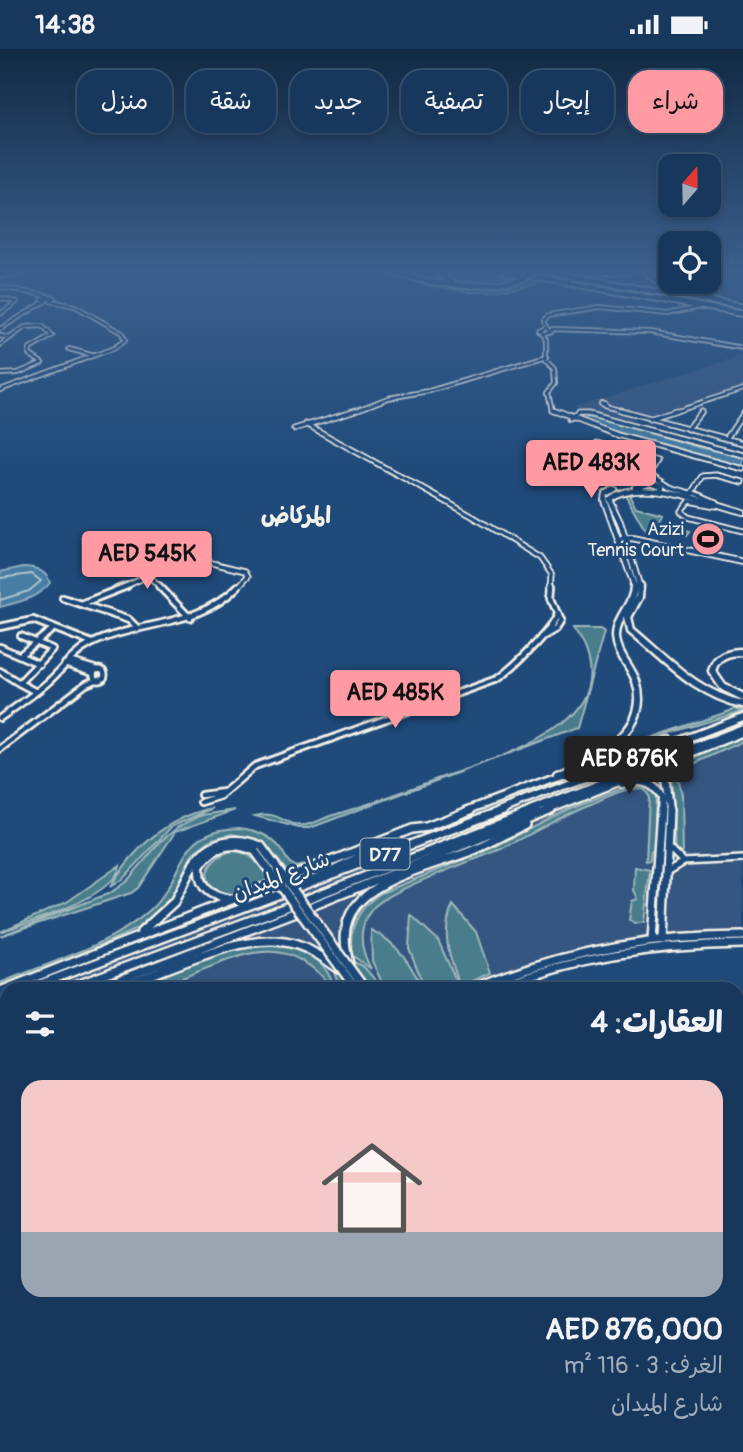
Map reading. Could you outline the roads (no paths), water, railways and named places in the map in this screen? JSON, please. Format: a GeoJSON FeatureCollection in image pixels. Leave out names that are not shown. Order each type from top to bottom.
{"type":"FeatureCollection","features":[{"type":"Feature","properties":{"kind":"main road"},"geometry":{"type":"LineString","coordinates":[[550,779],[614,746],[628,732],[636,714],[639,697],[636,682],[621,656],[616,639],[617,623],[632,600],[635,588],[622,527],[610,504],[610,496],[656,483],[662,489]]}},
{"type":"Feature","properties":{"kind":"main road"},"geometry":{"type":"LineString","coordinates":[[743,511],[646,486],[614,489],[605,494],[604,500],[623,538],[640,587],[638,600],[628,617],[631,630],[706,692],[723,700],[743,704]]}},
{"type":"Feature","properties":{"kind":"main road"},"geometry":{"type":"LineString","coordinates":[[622,527],[634,535],[658,543]]}},
{"type":"Feature","properties":{"kind":"main road"},"geometry":{"type":"LineString","coordinates":[[623,538],[743,562]]}},
{"type":"Feature","properties":{"kind":"main road"},"geometry":{"type":"LineString","coordinates":[[743,652],[729,653],[717,659],[712,668],[716,679],[726,689],[743,697]]}},
{"type":"Feature","properties":{"kind":"main road","name":"شارع الميدان"},"geometry":{"type":"LineString","coordinates":[[46,982],[305,886],[743,717]]}},
{"type":"Feature","properties":{"kind":"main road"},"geometry":{"type":"LineString","coordinates":[[305,886],[326,871],[550,779],[712,728]]}},
{"type":"Feature","properties":{"kind":"main road"},"geometry":{"type":"LineString","coordinates":[[113,982],[610,787],[743,730]]}},
{"type":"Feature","properties":{"kind":"main road","name":"شارع الميدان"},"geometry":{"type":"LineString","coordinates":[[85,982],[743,730]]}},
{"type":"Feature","properties":{"kind":"main road"},"geometry":{"type":"LineString","coordinates":[[663,942],[669,848],[669,799],[665,776],[674,761]]}},
{"type":"Feature","properties":{"kind":"main road"},"geometry":{"type":"LineString","coordinates":[[610,787],[641,780],[653,785],[662,796],[652,943]]}},
{"type":"Feature","properties":{"kind":"main road"},"geometry":{"type":"LineString","coordinates":[[349,974],[343,937],[351,911],[371,890],[491,842],[547,812]]}},
{"type":"Feature","properties":{"kind":"main road"},"geometry":{"type":"LineString","coordinates":[[22,982],[412,829],[428,827]]}},
{"type":"Feature","properties":{"kind":"main road"},"geometry":{"type":"LineString","coordinates":[[129,939],[158,920],[174,903],[197,865],[209,854],[224,846],[241,845],[255,851],[353,982]]}},
{"type":"Feature","properties":{"kind":"main road"},"geometry":{"type":"LineString","coordinates":[[197,865],[199,881],[205,890],[215,897],[232,899]]}},
{"type":"Feature","properties":{"kind":"main road"},"geometry":{"type":"LineString","coordinates":[[490,982],[553,958],[611,945],[743,936]]}},
{"type":"Feature","properties":{"kind":"main road"},"geometry":{"type":"LineString","coordinates":[[132,982],[252,940],[288,941],[315,951],[358,982]]}},
{"type":"Feature","properties":{"kind":"main road"},"geometry":{"type":"LineString","coordinates":[[663,942],[743,944]]}},
{"type":"Feature","properties":{"kind":"main road"},"geometry":{"type":"LineString","coordinates":[[512,982],[568,963],[652,943]]}},
{"type":"Feature","properties":{"kind":"street"},"geometry":{"type":"LineString","coordinates":[[0,374],[18,373],[42,363],[29,355],[29,352],[49,337]]}},
{"type":"Feature","properties":{"kind":"street"},"geometry":{"type":"LineString","coordinates":[[0,390],[28,377],[118,346],[124,337]]}},
{"type":"Feature","properties":{"kind":"street"},"geometry":{"type":"LineString","coordinates":[[674,337],[743,349]]}},
{"type":"Feature","properties":{"kind":"street"},"geometry":{"type":"LineString","coordinates":[[0,345],[11,338]]}},
{"type":"Feature","properties":{"kind":"street"},"geometry":{"type":"LineString","coordinates":[[546,339],[546,357],[555,370],[556,384],[549,392],[551,410],[571,420],[743,469]]}},
{"type":"Feature","properties":{"kind":"street"},"geometry":{"type":"LineString","coordinates":[[69,349],[92,356]]}},
{"type":"Feature","properties":{"kind":"street"},"geometry":{"type":"LineString","coordinates":[[294,429],[388,398],[429,391],[546,357]]}},
{"type":"Feature","properties":{"kind":"street"},"geometry":{"type":"LineString","coordinates":[[649,419],[743,389]]}},
{"type":"Feature","properties":{"kind":"street"},"geometry":{"type":"LineString","coordinates":[[604,405],[743,443]]}},
{"type":"Feature","properties":{"kind":"street"},"geometry":{"type":"LineString","coordinates":[[687,429],[701,411]]}},
{"type":"Feature","properties":{"kind":"street"},"geometry":{"type":"LineString","coordinates":[[571,420],[578,414],[588,414],[743,455]]}},
{"type":"Feature","properties":{"kind":"street"},"geometry":{"type":"LineString","coordinates":[[726,439],[743,414]]}},
{"type":"Feature","properties":{"kind":"street"},"geometry":{"type":"LineString","coordinates":[[201,802],[218,797],[255,766],[497,679],[510,670],[540,637],[557,627],[560,621],[551,598],[552,575],[540,558],[472,516],[306,424]]}},
{"type":"Feature","properties":{"kind":"street"},"geometry":{"type":"LineString","coordinates":[[615,448],[657,460],[650,474],[652,477],[672,489],[695,494],[717,504]]}},
{"type":"Feature","properties":{"kind":"street"},"geometry":{"type":"LineString","coordinates":[[632,455],[647,477],[656,483]]}},
{"type":"Feature","properties":{"kind":"street"},"geometry":{"type":"LineString","coordinates":[[643,471],[652,469]]}},
{"type":"Feature","properties":{"kind":"street"},"geometry":{"type":"LineString","coordinates":[[695,494],[693,488],[708,475],[743,482]]}},
{"type":"Feature","properties":{"kind":"street"},"geometry":{"type":"LineString","coordinates":[[646,486],[647,477]]}},
{"type":"Feature","properties":{"kind":"street"},"geometry":{"type":"LineString","coordinates":[[717,504],[689,501],[681,511],[688,517],[743,531]]}},
{"type":"Feature","properties":{"kind":"street"},"geometry":{"type":"LineString","coordinates":[[0,717],[36,691],[92,643],[137,628],[190,618],[210,611],[228,600],[248,575],[246,572],[216,564],[200,556],[194,549]]}},
{"type":"Feature","properties":{"kind":"street"},"geometry":{"type":"LineString","coordinates":[[81,604],[175,563],[200,556]]}},
{"type":"Feature","properties":{"kind":"street"},"geometry":{"type":"LineString","coordinates":[[149,576],[190,618]]}},
{"type":"Feature","properties":{"kind":"street"},"geometry":{"type":"LineString","coordinates":[[63,598],[129,620],[137,628]]}},
{"type":"Feature","properties":{"kind":"street"},"geometry":{"type":"LineString","coordinates":[[0,627],[28,620],[92,643]]}},
{"type":"Feature","properties":{"kind":"street"},"geometry":{"type":"LineString","coordinates":[[20,655],[54,628]]}},
{"type":"Feature","properties":{"kind":"street"},"geometry":{"type":"LineString","coordinates":[[19,683],[52,649],[21,636]]}},
{"type":"Feature","properties":{"kind":"street"},"geometry":{"type":"LineString","coordinates":[[0,647],[39,664]]}},
{"type":"Feature","properties":{"kind":"street"},"geometry":{"type":"LineString","coordinates":[[0,749],[86,684],[106,674],[67,662]]}},
{"type":"Feature","properties":{"kind":"street"},"geometry":{"type":"LineString","coordinates":[[79,666],[99,679]]}},
{"type":"Feature","properties":{"kind":"street"},"geometry":{"type":"LineString","coordinates":[[86,684],[99,670]]}},
{"type":"Feature","properties":{"kind":"street"},"geometry":{"type":"LineString","coordinates":[[1,673],[36,691]]}},
{"type":"Feature","properties":{"kind":"street"},"geometry":{"type":"LineString","coordinates":[[201,795],[224,792]]}},
{"type":"Feature","properties":{"kind":"street"},"geometry":{"type":"LineString","coordinates":[[669,848],[676,857],[686,862]]}},
{"type":"Feature","properties":{"kind":"street"},"geometry":{"type":"LineString","coordinates":[[668,871],[676,864],[686,862],[743,861]]}},
{"type":"Feature","properties":{"kind":"water"},"geometry":{"type":"Polygon","coordinates":[[[590,415],[700,448],[743,456],[743,467],[582,422],[590,415]]]}},
{"type":"Feature","properties":{"kind":"water"},"geometry":{"type":"Polygon","coordinates":[[[23,567],[40,570],[50,583],[34,596],[0,607],[0,572],[23,567]]]}},
{"type":"Feature","properties":{"kind":"place","name":"Azizi Tennis Court"},"geometry":{"type":"Point","coordinates":[708,539]}},
{"type":"Feature","properties":{"kind":"district","name":"المركاض"},"geometry":{"type":"Point","coordinates":[296,515]}}]}
